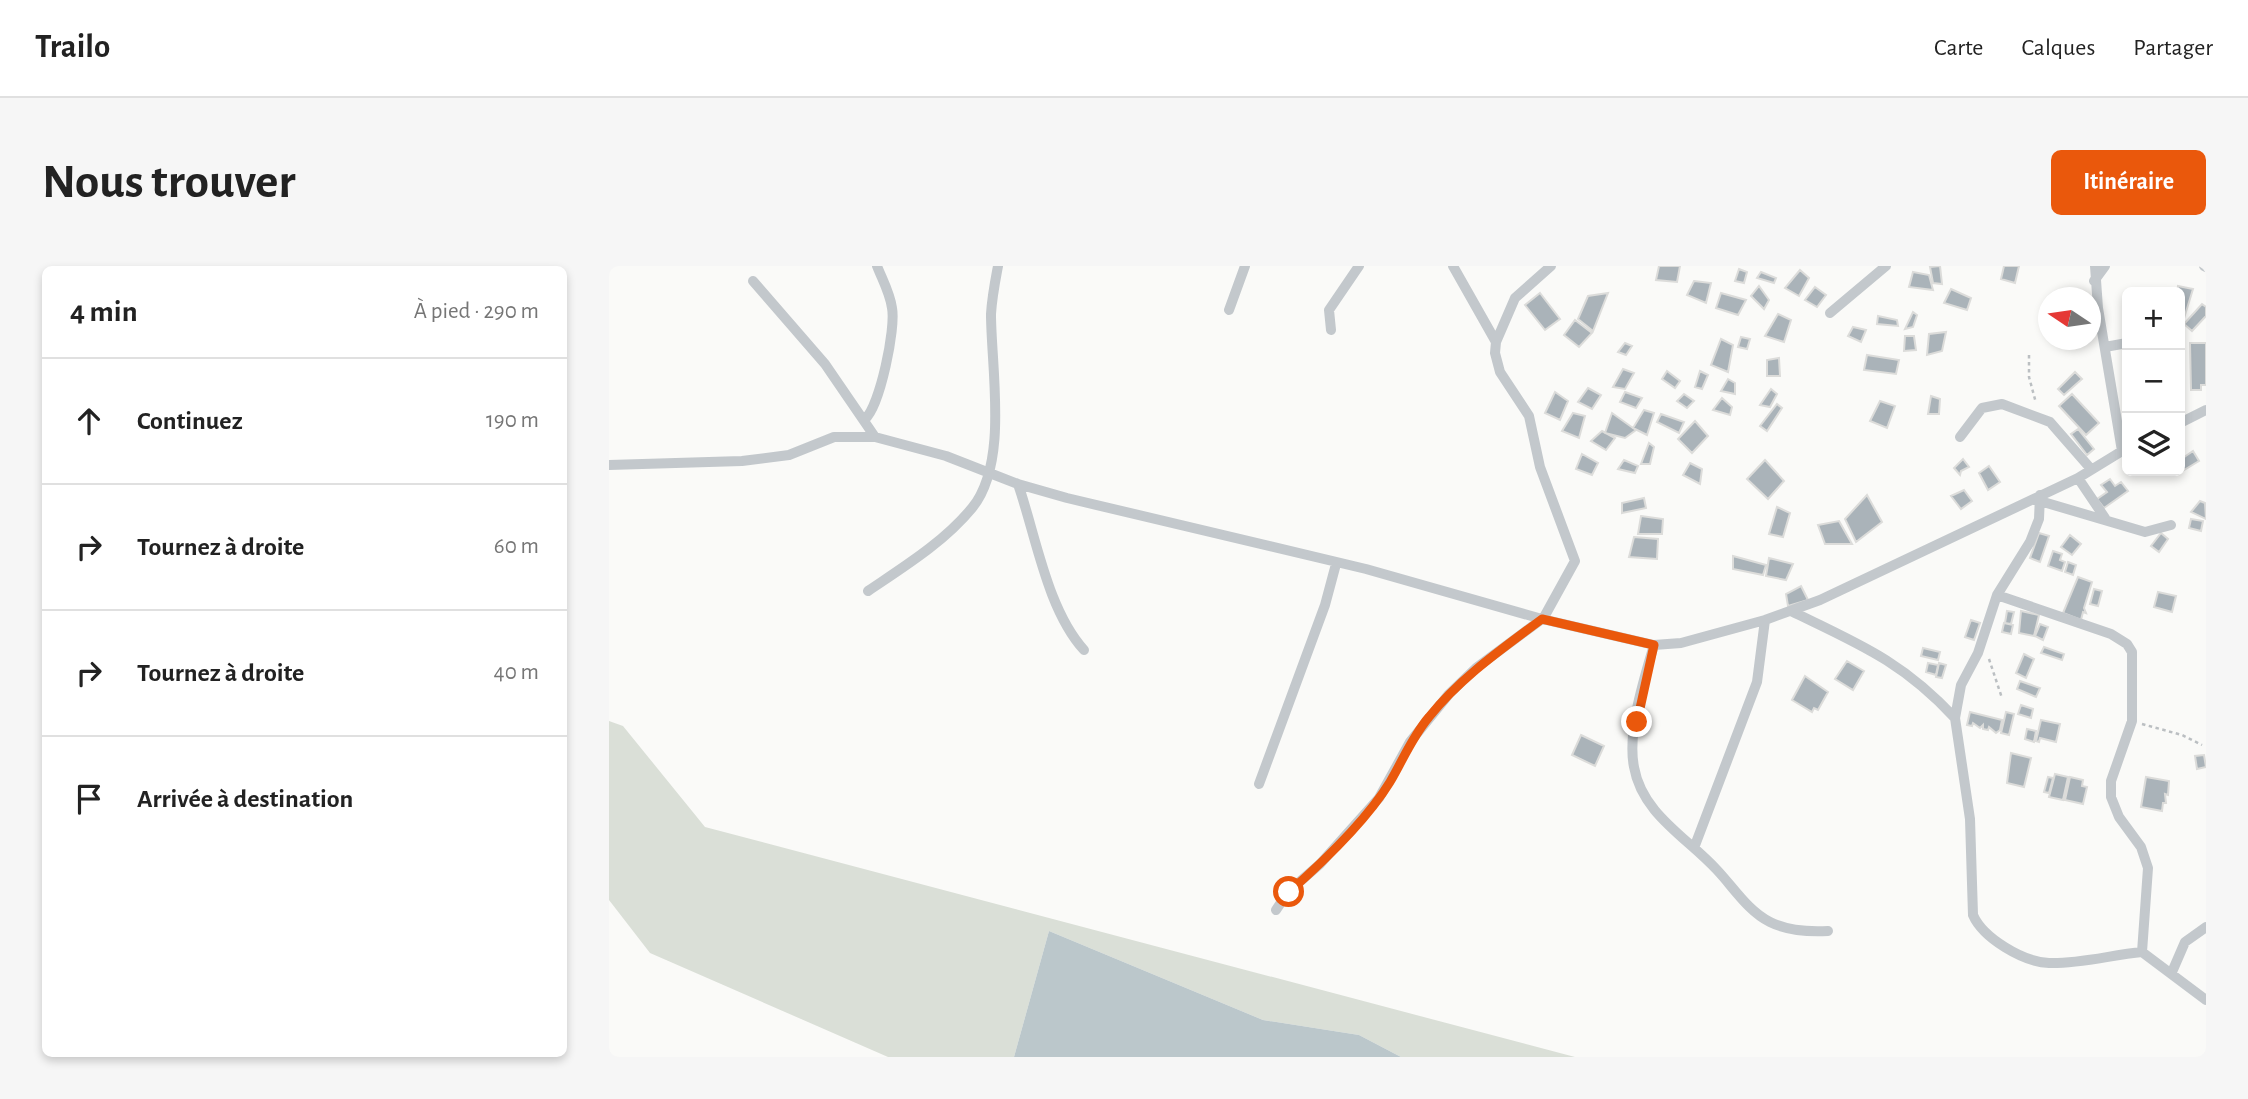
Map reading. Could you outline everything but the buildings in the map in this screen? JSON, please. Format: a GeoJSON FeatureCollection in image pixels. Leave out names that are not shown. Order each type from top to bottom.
{"type":"FeatureCollection","features":[{"type":"Feature","properties":{"kind":"street"},"geometry":{"type":"LineString","coordinates":[[865,419],[875,406],[892,323],[893,308],[877,266]]}},
{"type":"Feature","properties":{"kind":"street"},"geometry":{"type":"LineString","coordinates":[[868,591],[949,533],[974,506],[990,474],[994,424],[991,311],[998,266]]}},
{"type":"Feature","properties":{"kind":"street"},"geometry":{"type":"LineString","coordinates":[[1229,310],[1245,266]]}},
{"type":"Feature","properties":{"kind":"street"},"geometry":{"type":"LineString","coordinates":[[1331,330],[1329,310],[1359,266]]}},
{"type":"Feature","properties":{"kind":"street"},"geometry":{"type":"LineString","coordinates":[[1276,910],[1289,892],[1320,864],[1379,798],[1410,742],[1449,694],[1476,668],[1543,619],[1575,561],[1540,467],[1529,416],[1500,372],[1496,342],[1453,266]]}},
{"type":"Feature","properties":{"kind":"street"},"geometry":{"type":"LineString","coordinates":[[1496,342],[1515,298],[1551,266]]}},
{"type":"Feature","properties":{"kind":"street"},"geometry":{"type":"LineString","coordinates":[[1830,313],[1886,266]]}},
{"type":"Feature","properties":{"kind":"street"},"geometry":{"type":"LineString","coordinates":[[2095,266],[2094,281],[2122,438]]}},
{"type":"Feature","properties":{"kind":"street"},"geometry":{"type":"LineString","coordinates":[[2094,281],[2105,266]]}},
{"type":"Feature","properties":{"kind":"street"},"geometry":{"type":"LineString","coordinates":[[753,281],[808,343],[876,437]]}},
{"type":"Feature","properties":{"kind":"street"},"geometry":{"type":"LineString","coordinates":[[2105,347],[2122,344]]}},
{"type":"Feature","properties":{"kind":"street"},"geometry":{"type":"LineString","coordinates":[[1960,437],[1982,408],[2002,404],[2050,422],[2091,469]]}},
{"type":"Feature","properties":{"kind":"street"},"geometry":{"type":"LineString","coordinates":[[2185,418],[2206,410]]}},
{"type":"Feature","properties":{"kind":"street"},"geometry":{"type":"LineString","coordinates":[[609,465],[742,461],[789,454],[834,436],[876,437],[946,456],[1018,484],[1336,564],[1366,569],[1543,619],[1654,645],[1681,643],[1765,620],[1821,600],[2040,498],[2122,450]]}},
{"type":"Feature","properties":{"kind":"street"},"geometry":{"type":"LineString","coordinates":[[2078,478],[2105,518]]}},
{"type":"Feature","properties":{"kind":"street"},"geometry":{"type":"LineString","coordinates":[[1018,484],[1061,617],[1071,635],[1084,649]]}},
{"type":"Feature","properties":{"kind":"street"},"geometry":{"type":"LineString","coordinates":[[2040,498],[2145,532],[2171,525]]}},
{"type":"Feature","properties":{"kind":"street"},"geometry":{"type":"LineString","coordinates":[[2040,498],[2039,519],[2030,542],[1997,594],[1980,644],[1961,685],[1955,718],[1966,783],[1973,915],[1978,926],[2004,945],[2046,963],[2142,952],[2206,1000]]}},
{"type":"Feature","properties":{"kind":"street"},"geometry":{"type":"LineString","coordinates":[[1259,783],[1325,605],[1336,564]]}},
{"type":"Feature","properties":{"kind":"street"},"geometry":{"type":"LineString","coordinates":[[1997,594],[2111,634],[2126,644],[2132,652],[2132,721],[2111,781],[2111,797],[2119,817],[2141,847],[2148,868],[2142,952]]}},
{"type":"Feature","properties":{"kind":"street"},"geometry":{"type":"LineString","coordinates":[[1791,611],[1883,655],[1933,694],[1955,718]]}},
{"type":"Feature","properties":{"kind":"street"},"geometry":{"type":"LineString","coordinates":[[1695,848],[1758,682],[1765,620]]}},
{"type":"Feature","properties":{"kind":"street"},"geometry":{"type":"LineString","coordinates":[[1654,645],[1640,699],[1633,752],[1634,768],[1649,800],[1667,826],[1695,848],[1758,916],[1790,929],[1828,931]]}},
{"type":"Feature","properties":{"kind":"street"},"geometry":{"type":"LineString","coordinates":[[2172,972],[2185,942],[2206,927]]}},
{"type":"Feature","properties":{"kind":"path"},"geometry":{"type":"LineString","coordinates":[[2029,355],[2029,377],[2036,404]]}},
{"type":"Feature","properties":{"kind":"path"},"geometry":{"type":"LineString","coordinates":[[1980,644],[1995,671],[2003,698]]}},
{"type":"Feature","properties":{"kind":"path"},"geometry":{"type":"LineString","coordinates":[[2132,721],[2182,735],[2202,745]]}},
{"type":"Feature","properties":{"kind":"shaded area"},"geometry":{"type":"Polygon","coordinates":[[[609,721],[623,726],[705,827],[1575,1057],[1401,1057],[1359,1035],[1263,1020],[1049,931],[1014,1057],[888,1057],[650,953],[609,900],[609,721]]]}},
{"type":"Feature","properties":{"kind":"shaded area"},"geometry":{"type":"Polygon","coordinates":[[[1049,931],[1263,1020],[1359,1035],[1401,1057],[1014,1057],[1049,931]]]}},
{"type":"Feature","properties":{"kind":"route"},"geometry":{"type":"LineString","coordinates":[[1289,892],[1320,864],[1379,798],[1410,742],[1449,694],[1476,668],[1542,619],[1654,645],[1642,688],[1637,722]]}}]}
